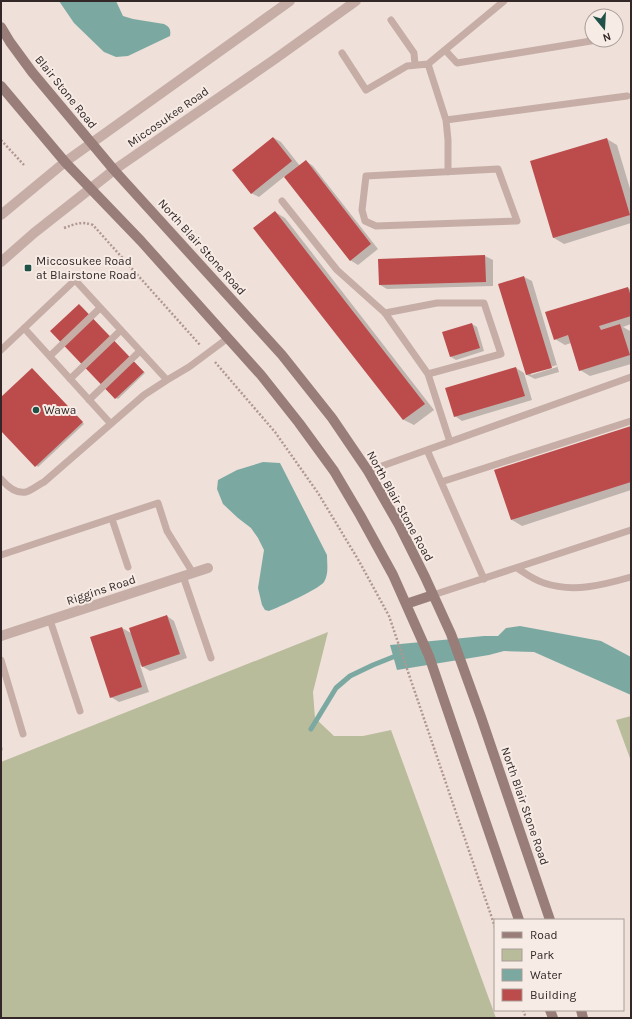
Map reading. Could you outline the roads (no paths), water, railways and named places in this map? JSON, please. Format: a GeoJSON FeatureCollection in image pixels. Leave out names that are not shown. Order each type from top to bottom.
{"type":"FeatureCollection","features":[{"type":"Feature","properties":{"kind":"main road","name":"Blair Stone Road"},"geometry":{"type":"LineString","coordinates":[[1,27],[32,72],[114,170]]}},
{"type":"Feature","properties":{"kind":"main road"},"geometry":{"type":"LineString","coordinates":[[1,86],[64,162],[141,241],[261,375],[334,471],[393,575],[429,656],[519,919]]}},
{"type":"Feature","properties":{"kind":"main road","name":"North Blair Stone Road"},"geometry":{"type":"LineString","coordinates":[[114,170],[282,355],[332,418],[368,471],[399,525],[454,641],[550,919]]}},
{"type":"Feature","properties":{"kind":"main road"},"geometry":{"type":"LineString","coordinates":[[406,604],[433,595]]}},
{"type":"Feature","properties":{"kind":"street","name":"Miccosukee Road"},"geometry":{"type":"LineString","coordinates":[[1,215],[64,162],[290,1]]}},
{"type":"Feature","properties":{"kind":"street","name":"Miccosukee Road"},"geometry":{"type":"LineString","coordinates":[[1,262],[34,233],[114,170],[356,1]]}},
{"type":"Feature","properties":{"kind":"street","name":"Riggins Road"},"geometry":{"type":"LineString","coordinates":[[1,636],[208,568]]}},
{"type":"Feature","properties":{"kind":"lane"},"geometry":{"type":"LineString","coordinates":[[342,53],[366,90],[407,66],[428,64],[504,1]]}},
{"type":"Feature","properties":{"kind":"lane"},"geometry":{"type":"LineString","coordinates":[[391,20],[414,53],[415,65]]}},
{"type":"Feature","properties":{"kind":"lane"},"geometry":{"type":"LineString","coordinates":[[445,50],[457,63],[584,42]]}},
{"type":"Feature","properties":{"kind":"lane"},"geometry":{"type":"LineString","coordinates":[[428,64],[446,120],[448,140],[448,172]]}},
{"type":"Feature","properties":{"kind":"lane"},"geometry":{"type":"LineString","coordinates":[[446,120],[627,96]]}},
{"type":"Feature","properties":{"kind":"lane"},"geometry":{"type":"LineString","coordinates":[[498,169],[517,221],[376,226],[365,221],[362,210],[366,176],[448,172],[498,169]]}},
{"type":"Feature","properties":{"kind":"lane"},"geometry":{"type":"LineString","coordinates":[[282,201],[338,270],[385,313],[428,374],[450,442]]}},
{"type":"Feature","properties":{"kind":"lane"},"geometry":{"type":"LineString","coordinates":[[1,350],[75,280],[167,380]]}},
{"type":"Feature","properties":{"kind":"lane"},"geometry":{"type":"LineString","coordinates":[[385,313],[437,303],[484,303],[501,354],[428,374]]}},
{"type":"Feature","properties":{"kind":"lane"},"geometry":{"type":"LineString","coordinates":[[50,356],[100,308]]}},
{"type":"Feature","properties":{"kind":"lane"},"geometry":{"type":"LineString","coordinates":[[24,328],[111,424]]}},
{"type":"Feature","properties":{"kind":"lane"},"geometry":{"type":"LineString","coordinates":[[70,379],[121,330]]}},
{"type":"Feature","properties":{"kind":"lane"},"geometry":{"type":"LineString","coordinates":[[1,479],[8,487],[17,492],[26,492],[44,482],[144,395],[189,368],[228,338]]}},
{"type":"Feature","properties":{"kind":"lane"},"geometry":{"type":"LineString","coordinates":[[90,400],[140,351]]}},
{"type":"Feature","properties":{"kind":"lane"},"geometry":{"type":"LineString","coordinates":[[368,471],[631,377]]}},
{"type":"Feature","properties":{"kind":"lane"},"geometry":{"type":"LineString","coordinates":[[441,482],[631,421]]}},
{"type":"Feature","properties":{"kind":"lane"},"geometry":{"type":"LineString","coordinates":[[428,450],[484,579]]}},
{"type":"Feature","properties":{"kind":"lane"},"geometry":{"type":"LineString","coordinates":[[1,555],[158,503],[168,531],[188,574],[211,658]]}},
{"type":"Feature","properties":{"kind":"lane"},"geometry":{"type":"LineString","coordinates":[[112,518],[128,567]]}},
{"type":"Feature","properties":{"kind":"lane"},"geometry":{"type":"LineString","coordinates":[[433,595],[631,530]]}},
{"type":"Feature","properties":{"kind":"lane"},"geometry":{"type":"LineString","coordinates":[[517,568],[530,577],[545,584],[569,588],[604,585],[631,577]]}},
{"type":"Feature","properties":{"kind":"lane"},"geometry":{"type":"LineString","coordinates":[[50,620],[80,711]]}},
{"type":"Feature","properties":{"kind":"lane"},"geometry":{"type":"LineString","coordinates":[[1,660],[23,734]]}},
{"type":"Feature","properties":{"kind":"water"},"geometry":{"type":"Polygon","coordinates":[[[59,1],[116,1],[123,16],[164,24],[170,29],[170,36],[128,56],[116,57],[104,52],[74,23],[59,1]]]}},
{"type":"Feature","properties":{"kind":"water"},"geometry":{"type":"Polygon","coordinates":[[[263,462],[280,463],[327,555],[326,579],[321,585],[269,611],[265,610],[262,605],[258,588],[264,550],[251,528],[223,504],[217,489],[218,480],[237,470],[263,462]]]}},
{"type":"Feature","properties":{"kind":"water"},"geometry":{"type":"Polygon","coordinates":[[[520,626],[601,641],[631,657],[631,695],[534,652],[504,651],[489,655],[397,670],[390,645],[498,636],[506,628],[520,626]]]}},
{"type":"Feature","properties":{"kind":"waterway"},"geometry":{"type":"LineString","coordinates":[[311,729],[336,688],[350,676],[393,657]]}},
{"type":"Feature","properties":{"kind":"place","name":"Miccosukee Road at Blairstone Road"},"geometry":{"type":"Point","coordinates":[28,268]}},
{"type":"Feature","properties":{"kind":"place","name":"Wawa"},"geometry":{"type":"Point","coordinates":[36,410]}}]}
